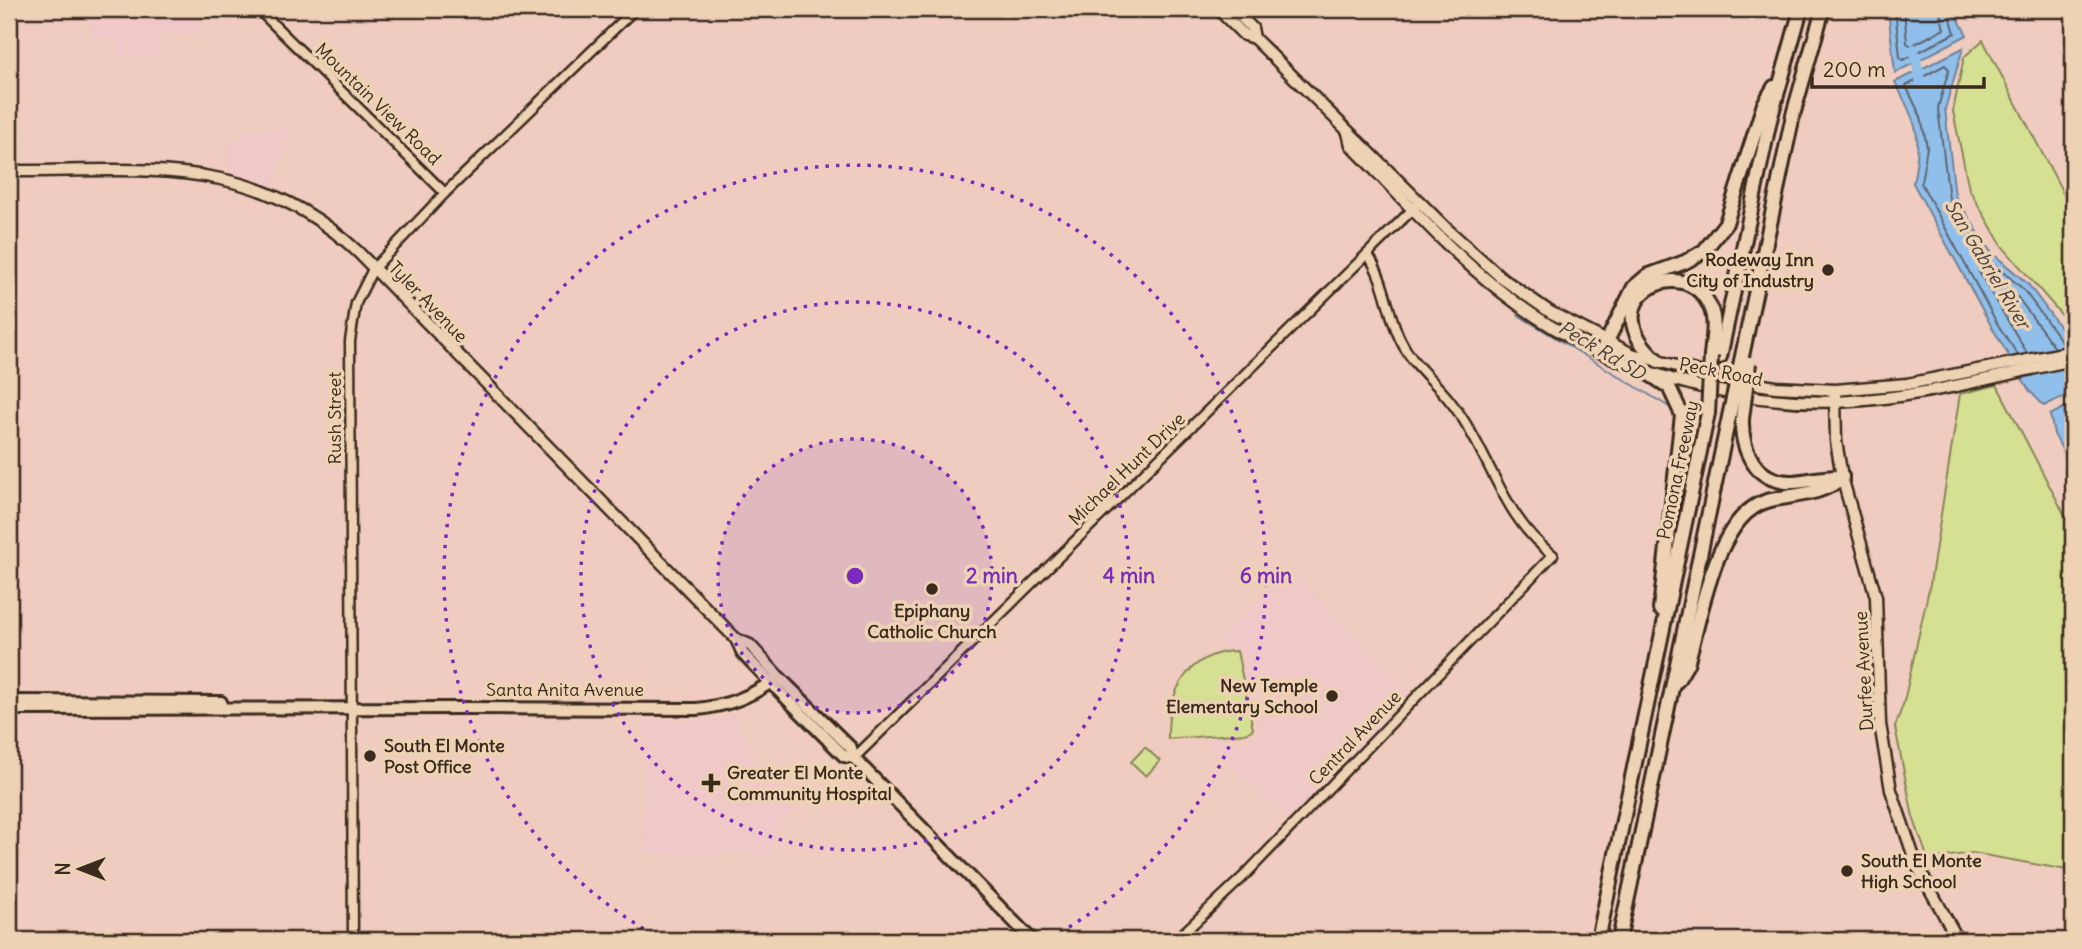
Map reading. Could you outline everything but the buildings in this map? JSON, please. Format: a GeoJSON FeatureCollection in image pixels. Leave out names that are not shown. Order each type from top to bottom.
{"type":"FeatureCollection","features":[{"type":"Feature","properties":{"kind":"highway","name":"Pomona Freeway"},"geometry":{"type":"LineString","coordinates":[[1598,940],[1708,413],[1715,356],[1782,75],[1801,9]]}},
{"type":"Feature","properties":{"kind":"highway"},"geometry":{"type":"LineString","coordinates":[[1619,940],[1745,362],[1760,260],[1793,116],[1823,9]]}},
{"type":"Feature","properties":{"kind":"highway"},"geometry":{"type":"LineString","coordinates":[[1604,347],[1628,294],[1641,280],[1695,257],[1720,234],[1764,104],[1782,75]]}},
{"type":"Feature","properties":{"kind":"highway"},"geometry":{"type":"LineString","coordinates":[[1658,361],[1642,348],[1633,332],[1632,321],[1637,301],[1644,291],[1666,281],[1693,286],[1711,308],[1715,356]]}},
{"type":"Feature","properties":{"kind":"highway"},"geometry":{"type":"LineString","coordinates":[[1637,366],[1669,387],[1682,415],[1650,694]]}},
{"type":"Feature","properties":{"kind":"highway"},"geometry":{"type":"LineString","coordinates":[[1731,425],[1762,473],[1786,481],[1825,475],[1842,477]]}},
{"type":"Feature","properties":{"kind":"highway"},"geometry":{"type":"LineString","coordinates":[[1672,691],[1687,664],[1722,546],[1738,518],[1751,507],[1766,502],[1831,488],[1842,477]]}},
{"type":"Feature","properties":{"kind":"main road"},"geometry":{"type":"LineString","coordinates":[[1217,9],[1244,35],[1254,38],[1348,132],[1351,145],[1417,205]]}},
{"type":"Feature","properties":{"kind":"main road"},"geometry":{"type":"LineString","coordinates":[[1233,9],[1252,28],[1254,38]]}},
{"type":"Feature","properties":{"kind":"main road","name":"Tyler Avenue"},"geometry":{"type":"LineString","coordinates":[[9,171],[170,172],[236,180],[270,192],[320,220],[343,237],[736,639],[743,654],[775,680]]}},
{"type":"Feature","properties":{"kind":"main road","name":"Peck Road"},"geometry":{"type":"LineString","coordinates":[[1417,205],[1509,284],[1604,347],[1637,366],[1678,382],[1723,392],[1835,395],[2073,360]]}},
{"type":"Feature","properties":{"kind":"main road","name":"Peck Road"},"geometry":{"type":"LineString","coordinates":[[1604,347],[1739,382],[1835,395]]}},
{"type":"Feature","properties":{"kind":"main road","name":"Peck Road"},"geometry":{"type":"LineString","coordinates":[[1997,372],[2073,351]]}},
{"type":"Feature","properties":{"kind":"main road","name":"Durfee Avenue"},"geometry":{"type":"LineString","coordinates":[[1835,395],[1842,477],[1876,597],[1880,724],[1891,790],[1916,866],[1958,940]]}},
{"type":"Feature","properties":{"kind":"main road"},"geometry":{"type":"LineString","coordinates":[[775,680],[844,756],[854,758],[1032,940]]}},
{"type":"Feature","properties":{"kind":"main road","name":"Santa Anita Avenue"},"geometry":{"type":"LineString","coordinates":[[9,709],[696,709],[728,705],[762,691],[775,680]]}},
{"type":"Feature","properties":{"kind":"main road","name":"Santa Anita Avenue"},"geometry":{"type":"LineString","coordinates":[[9,701],[310,702],[339,703],[352,708]]}},
{"type":"Feature","properties":{"kind":"street","name":"Mountain View Road"},"geometry":{"type":"LineString","coordinates":[[258,9],[445,193]]}},
{"type":"Feature","properties":{"kind":"street","name":"Rush Street"},"geometry":{"type":"LineString","coordinates":[[353,940],[350,341],[356,303],[373,269],[445,193],[635,9]]}},
{"type":"Feature","properties":{"kind":"street","name":"Michael Hunt Drive"},"geometry":{"type":"LineString","coordinates":[[854,758],[1417,205]]}},
{"type":"Feature","properties":{"kind":"street","name":"Central Avenue"},"geometry":{"type":"LineString","coordinates":[[1176,940],[1244,876],[1553,555],[1532,536],[1505,497],[1450,400],[1409,355],[1389,313],[1380,276],[1368,255]]}},
{"type":"Feature","properties":{"kind":"shaded area"},"geometry":{"type":"Polygon","coordinates":[[[91,9],[199,9],[199,34],[159,34],[159,57],[115,56],[115,39],[90,38],[91,9]]]}},
{"type":"Feature","properties":{"kind":"shaded area"},"geometry":{"type":"Polygon","coordinates":[[[292,128],[270,190],[227,176],[227,140],[241,140],[241,131],[292,128]]]}},
{"type":"Feature","properties":{"kind":"shaded area","name":"New Temple Elementary School"},"geometry":{"type":"Polygon","coordinates":[[[1290,569],[1412,693],[1288,821],[1205,740],[1229,735],[1230,743],[1257,740],[1259,699],[1245,687],[1239,651],[1230,650],[1220,638],[1290,569]]]}},
{"type":"Feature","properties":{"kind":"shaded area","name":"Greater El Monte Community Hospital"},"geometry":{"type":"Polygon","coordinates":[[[736,714],[750,753],[797,802],[779,826],[771,855],[643,854],[643,720],[717,719],[736,714]]]}},
{"type":"Feature","properties":{"kind":"green space"},"geometry":{"type":"Polygon","coordinates":[[[1983,40],[2073,212],[2073,328],[2002,246],[1969,189],[1953,111],[1964,57],[1983,40]]]}},
{"type":"Feature","properties":{"kind":"green space"},"geometry":{"type":"Polygon","coordinates":[[[1997,385],[2073,531],[2073,871],[1973,853],[1928,859],[1913,817],[1895,727],[1904,702],[1930,584],[1960,394],[1997,385]]]}},
{"type":"Feature","properties":{"kind":"green space"},"geometry":{"type":"Polygon","coordinates":[[[1237,651],[1253,729],[1247,733],[1168,739],[1171,707],[1183,679],[1205,659],[1219,653],[1237,651]]]}},
{"type":"Feature","properties":{"kind":"green space"},"geometry":{"type":"Polygon","coordinates":[[[1145,747],[1160,761],[1146,776],[1131,762],[1145,747]]]}},
{"type":"Feature","properties":{"kind":"water"},"geometry":{"type":"Polygon","coordinates":[[[1888,9],[1953,9],[1967,35],[1895,73],[1888,9]]]}},
{"type":"Feature","properties":{"kind":"water"},"geometry":{"type":"Polygon","coordinates":[[[1963,48],[1945,109],[1955,196],[1990,251],[2028,284],[2073,345],[2073,392],[2044,406],[2029,390],[1993,329],[1913,183],[1918,141],[1909,109],[1895,82],[1963,48]]]}},
{"type":"Feature","properties":{"kind":"water"},"geometry":{"type":"Polygon","coordinates":[[[2073,403],[2073,470],[2054,434],[2050,415],[2073,403]]]}},
{"type":"Feature","properties":{"kind":"waterway","name":"San Gabriel River"},"geometry":{"type":"LineString","coordinates":[[1914,49],[1921,84]]}},
{"type":"Feature","properties":{"kind":"waterway","name":"Peck Rd SD"},"geometry":{"type":"LineString","coordinates":[[1518,315],[1671,408]]}},
{"type":"Feature","properties":{"kind":"place","name":"Rodeway Inn City of Industry"},"geometry":{"type":"Point","coordinates":[1828,270]}},
{"type":"Feature","properties":{"kind":"place","name":"Epiphany Catholic Church"},"geometry":{"type":"Point","coordinates":[932,589]}},
{"type":"Feature","properties":{"kind":"place","name":"New Temple Elementary School"},"geometry":{"type":"Point","coordinates":[1332,696]}},
{"type":"Feature","properties":{"kind":"place","name":"South El Monte Post Office"},"geometry":{"type":"Point","coordinates":[370,756]}},
{"type":"Feature","properties":{"kind":"place","name":"Greater El Monte Community Hospital"},"geometry":{"type":"Point","coordinates":[711,783]}},
{"type":"Feature","properties":{"kind":"place","name":"South El Monte High School"},"geometry":{"type":"Point","coordinates":[1847,871]}}]}
